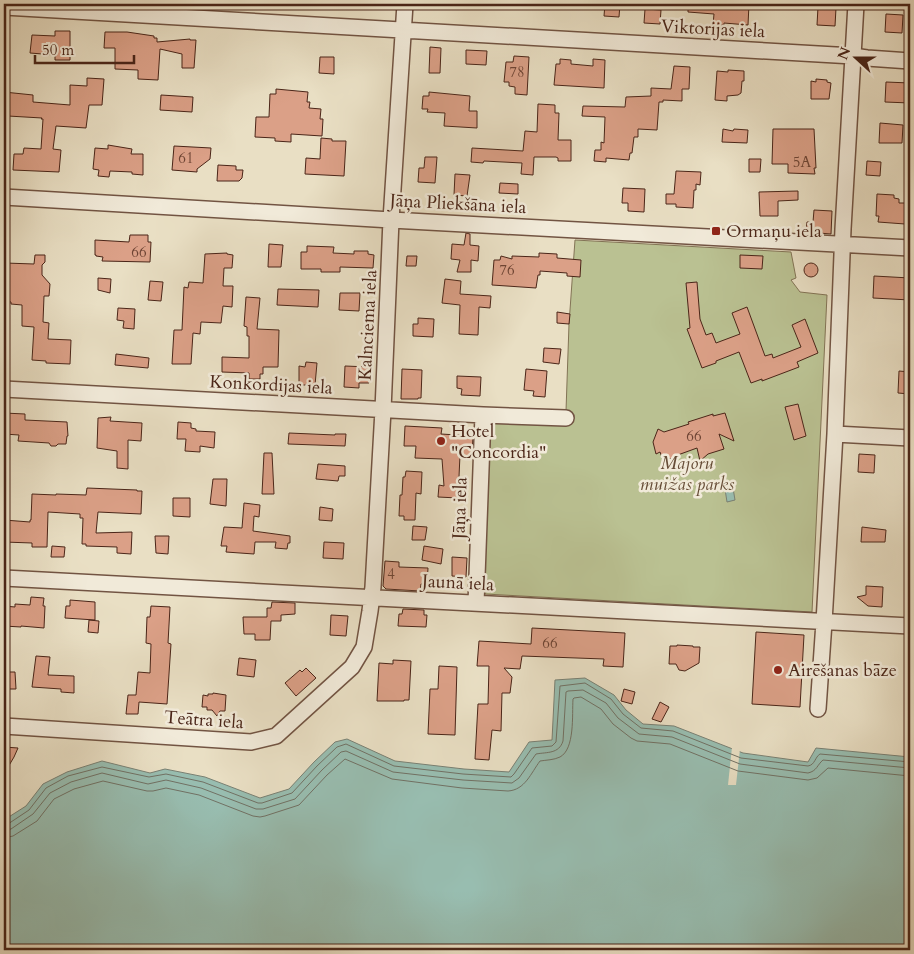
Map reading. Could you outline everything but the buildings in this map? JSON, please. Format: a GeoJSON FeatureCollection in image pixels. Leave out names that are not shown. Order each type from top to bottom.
{"type":"FeatureCollection","features":[{"type":"Feature","properties":{"kind":"street","name":"Kalnciema iela"},"geometry":{"type":"LineString","coordinates":[[364,647],[372,597],[405,4]]}},
{"type":"Feature","properties":{"kind":"street"},"geometry":{"type":"LineString","coordinates":[[818,709],[835,434],[842,244],[856,4]]}},
{"type":"Feature","properties":{"kind":"street","name":"Viktorijas iela"},"geometry":{"type":"LineString","coordinates":[[4,7],[853,56],[910,61]]}},
{"type":"Feature","properties":{"kind":"street","name":"Jāņa Pliekšāna iela"},"geometry":{"type":"LineString","coordinates":[[4,197],[910,248]]}},
{"type":"Feature","properties":{"kind":"street","name":"Konkordijas iela"},"geometry":{"type":"LineString","coordinates":[[4,389],[566,418]]}},
{"type":"Feature","properties":{"kind":"street","name":"Jāņa iela"},"geometry":{"type":"LineString","coordinates":[[476,603],[483,415]]}},
{"type":"Feature","properties":{"kind":"street"},"geometry":{"type":"LineString","coordinates":[[835,434],[910,438]]}},
{"type":"Feature","properties":{"kind":"street","name":"Jaunā iela"},"geometry":{"type":"LineString","coordinates":[[4,578],[910,626]]}},
{"type":"Feature","properties":{"kind":"street","name":"Teātra iela"},"geometry":{"type":"LineString","coordinates":[[4,726],[251,742],[276,736],[352,667],[364,647]]}},
{"type":"Feature","properties":{"kind":"green space","name":"Majoru muižas parks"},"geometry":{"type":"Polygon","coordinates":[[[575,240],[791,252],[796,278],[791,280],[800,292],[827,295],[812,612],[485,594],[485,587],[481,582],[489,422],[566,411],[569,324],[575,240]]]}},
{"type":"Feature","properties":{"kind":"water"},"geometry":{"type":"Polygon","coordinates":[[[733,488],[735,500],[727,502],[725,489],[733,488]]]}},
{"type":"Feature","properties":{"kind":"water"},"geometry":{"type":"Polygon","coordinates":[[[585,678],[614,695],[626,710],[643,724],[674,726],[743,753],[808,762],[816,748],[910,757],[910,950],[4,950],[4,820],[26,806],[43,784],[67,772],[102,761],[150,773],[165,769],[205,777],[260,798],[289,789],[335,742],[347,739],[395,761],[509,772],[529,742],[552,740],[555,680],[585,678]]]}},
{"type":"Feature","properties":{"kind":"pier"},"geometry":{"type":"Polygon","coordinates":[[[732,747],[740,749],[736,785],[728,785],[732,747]]]}},
{"type":"Feature","properties":{"kind":"place","name":"Ormaņu iela"},"geometry":{"type":"Point","coordinates":[716,231]}},
{"type":"Feature","properties":{"kind":"place","name":"Hotel \"Concordia\""},"geometry":{"type":"Point","coordinates":[441,441]}},
{"type":"Feature","properties":{"kind":"place","name":"Airēšanas bāze"},"geometry":{"type":"Point","coordinates":[778,670]}}]}
